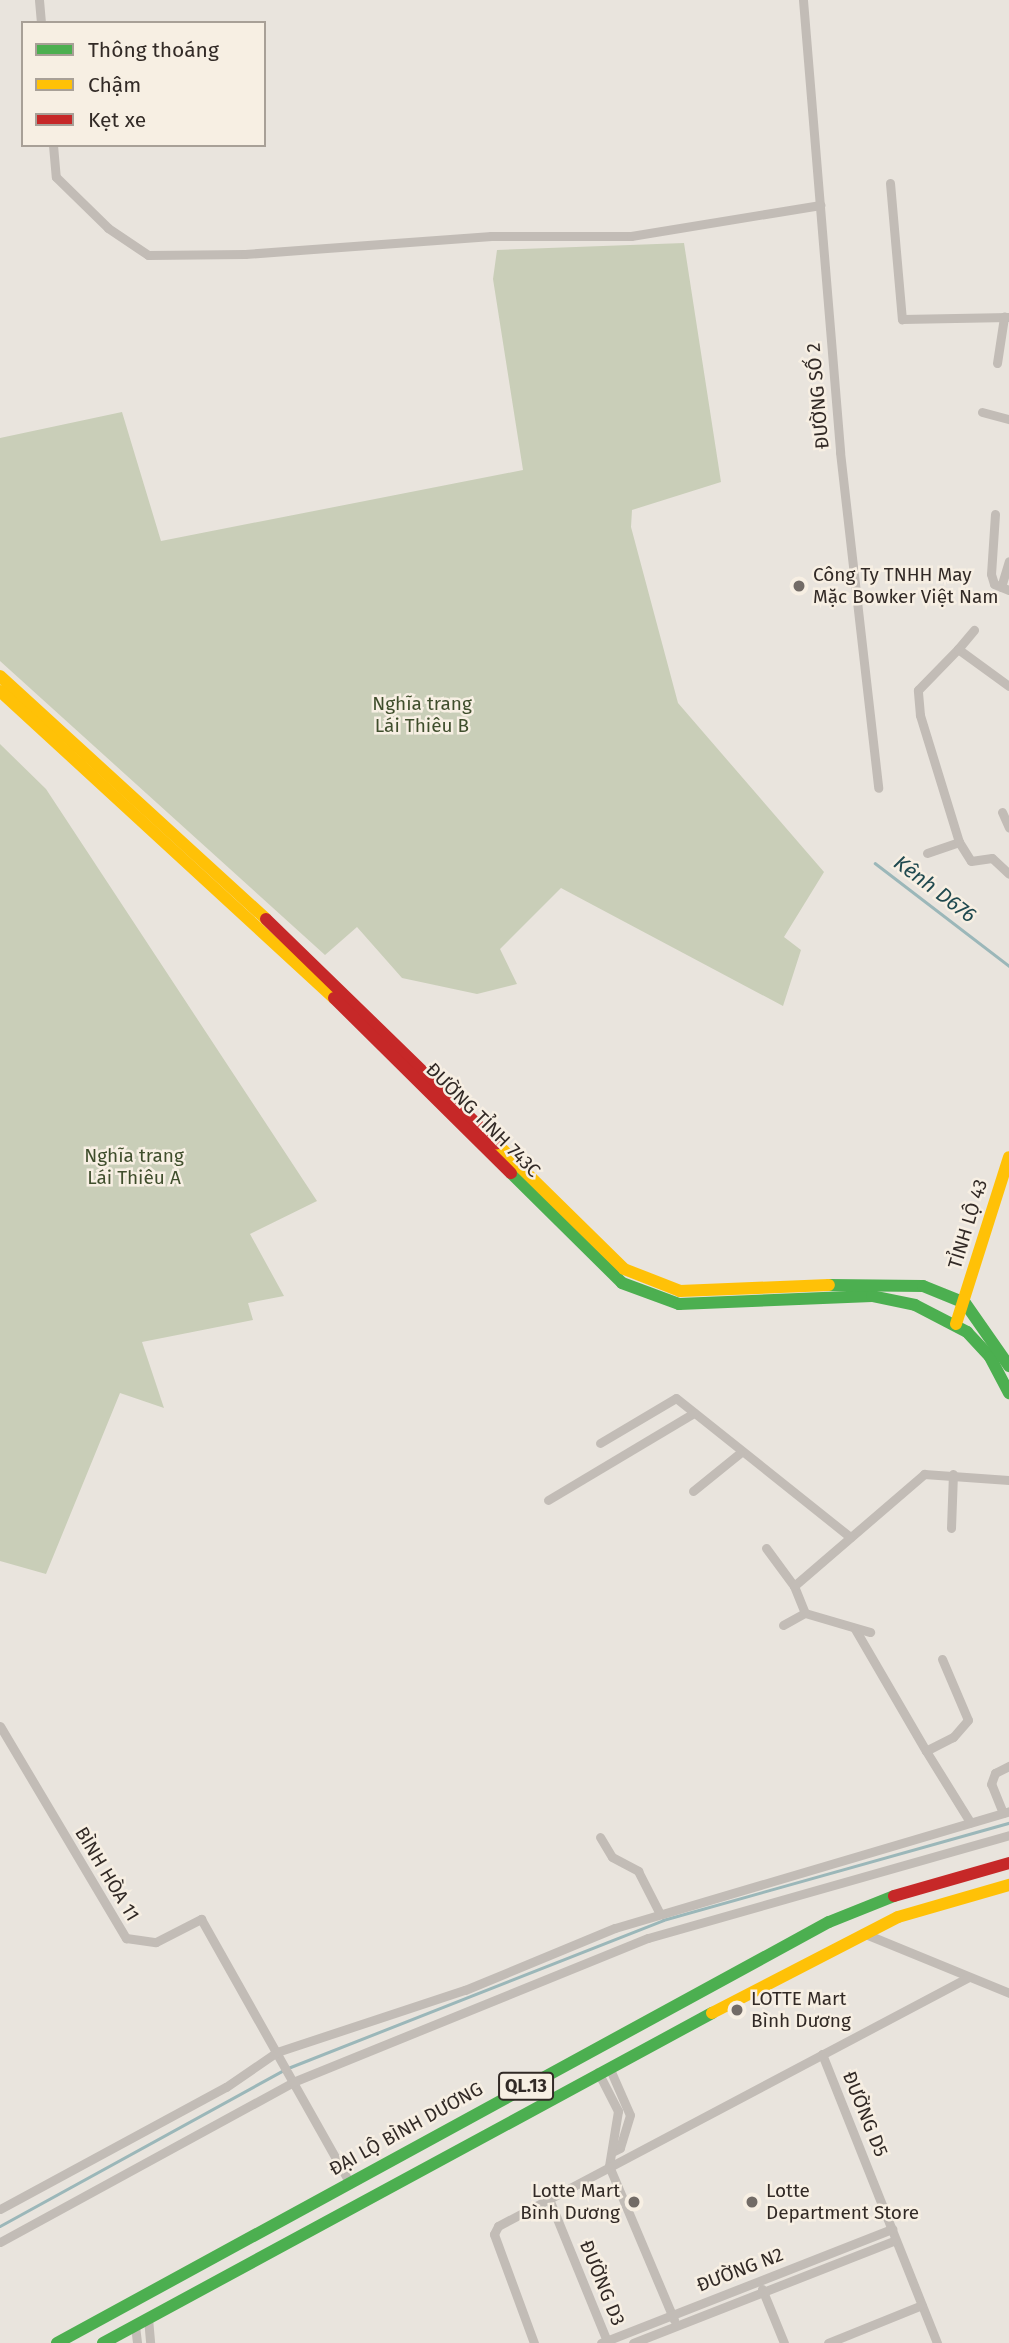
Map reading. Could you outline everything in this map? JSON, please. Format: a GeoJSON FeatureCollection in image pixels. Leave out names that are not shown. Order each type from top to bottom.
{"type":"FeatureCollection","features":[{"type":"Feature","properties":{"kind":"main road","name":"ĐƯỜNG TỈNH 743C"},"geometry":{"type":"LineString","coordinates":[[0,676],[33,714],[389,1043],[581,1231],[641,1278],[680,1290],[873,1283],[923,1286],[965,1303]]}},
{"type":"Feature","properties":{"kind":"main road","name":"ĐƯỜNG TỈNH 743C"},"geometry":{"type":"LineString","coordinates":[[0,691],[33,714]]}},
{"type":"Feature","properties":{"kind":"main road","name":"ĐƯỜNG TỈNH 743C"},"geometry":{"type":"LineString","coordinates":[[389,1043],[580,1244],[639,1292],[679,1304],[872,1296],[915,1305],[957,1324],[990,1357],[1009,1393]]}},
{"type":"Feature","properties":{"kind":"main road","name":"TỈNH LỘ 43"},"geometry":{"type":"LineString","coordinates":[[957,1324],[1009,1157]]}},
{"type":"Feature","properties":{"kind":"main road"},"geometry":{"type":"LineString","coordinates":[[965,1303],[1009,1366]]}},
{"type":"Feature","properties":{"kind":"main road","name":"ĐẠI LỘ BÌNH DƯƠNG"},"geometry":{"type":"LineString","coordinates":[[57,2343],[829,1922],[913,1888],[1009,1863]]}},
{"type":"Feature","properties":{"kind":"main road","name":"QL.13"},"geometry":{"type":"LineString","coordinates":[[103,2343],[603,2069],[862,1933],[1009,1885]]}},
{"type":"Feature","properties":{"kind":"main road"},"geometry":{"type":"LineString","coordinates":[[349,2182],[364,2200]]}},
{"type":"Feature","properties":{"kind":"main road"},"geometry":{"type":"LineString","coordinates":[[137,2299],[148,2318]]}},
{"type":"Feature","properties":{"kind":"main road"},"geometry":{"type":"LineString","coordinates":[[124,2306],[135,2326]]}},
{"type":"Feature","properties":{"kind":"street"},"geometry":{"type":"LineString","coordinates":[[39,0],[41,21]]}},
{"type":"Feature","properties":{"kind":"street","name":"ĐƯỜNG SỐ 2"},"geometry":{"type":"LineString","coordinates":[[803,0],[840,452],[878,788]]}},
{"type":"Feature","properties":{"kind":"street"},"geometry":{"type":"LineString","coordinates":[[53,147],[56,177],[108,228],[148,255],[245,254],[491,236],[631,236],[820,205]]}},
{"type":"Feature","properties":{"kind":"street"},"geometry":{"type":"LineString","coordinates":[[890,183],[902,319],[1006,317],[998,363]]}},
{"type":"Feature","properties":{"kind":"street"},"geometry":{"type":"LineString","coordinates":[[982,412],[1009,419]]}},
{"type":"Feature","properties":{"kind":"street"},"geometry":{"type":"LineString","coordinates":[[995,514],[991,574],[1005,588]]}},
{"type":"Feature","properties":{"kind":"street"},"geometry":{"type":"LineString","coordinates":[[1005,588],[1009,561]]}},
{"type":"Feature","properties":{"kind":"street"},"geometry":{"type":"LineString","coordinates":[[974,630],[918,690],[917,703],[959,842],[971,861],[992,858],[1009,874]]}},
{"type":"Feature","properties":{"kind":"street"},"geometry":{"type":"LineString","coordinates":[[958,649],[1009,686]]}},
{"type":"Feature","properties":{"kind":"street"},"geometry":{"type":"LineString","coordinates":[[1002,811],[1009,828]]}},
{"type":"Feature","properties":{"kind":"street"},"geometry":{"type":"LineString","coordinates":[[927,853],[959,842]]}},
{"type":"Feature","properties":{"kind":"street"},"geometry":{"type":"LineString","coordinates":[[600,1443],[677,1398],[740,1453],[798,1490],[850,1537]]}},
{"type":"Feature","properties":{"kind":"street"},"geometry":{"type":"LineString","coordinates":[[548,1500],[694,1413]]}},
{"type":"Feature","properties":{"kind":"street"},"geometry":{"type":"LineString","coordinates":[[693,1491],[740,1453]]}},
{"type":"Feature","properties":{"kind":"street"},"geometry":{"type":"LineString","coordinates":[[951,1528],[953,1474]]}},
{"type":"Feature","properties":{"kind":"street"},"geometry":{"type":"LineString","coordinates":[[794,1586],[915,1478],[953,1474],[1009,1480]]}},
{"type":"Feature","properties":{"kind":"street"},"geometry":{"type":"LineString","coordinates":[[766,1548],[794,1586],[805,1613]]}},
{"type":"Feature","properties":{"kind":"street"},"geometry":{"type":"LineString","coordinates":[[783,1625],[805,1613],[870,1632]]}},
{"type":"Feature","properties":{"kind":"street"},"geometry":{"type":"LineString","coordinates":[[855,1629],[970,1822]]}},
{"type":"Feature","properties":{"kind":"street"},"geometry":{"type":"LineString","coordinates":[[926,1751],[953,1737],[968,1720],[942,1659]]}},
{"type":"Feature","properties":{"kind":"street","name":"BÌNH HÒA 11"},"geometry":{"type":"LineString","coordinates":[[0,1726],[116,1928],[141,1944],[201,1919],[278,2056]]}},
{"type":"Feature","properties":{"kind":"street"},"geometry":{"type":"LineString","coordinates":[[0,2209],[278,2056],[465,1990],[660,1914],[1006,1812],[991,1784],[995,1773],[1009,1766]]}},
{"type":"Feature","properties":{"kind":"street"},"geometry":{"type":"LineString","coordinates":[[0,2242],[293,2082],[648,1938],[1009,1835]]}},
{"type":"Feature","properties":{"kind":"street"},"geometry":{"type":"LineString","coordinates":[[600,1837],[612,1857],[638,1871],[660,1914]]}},
{"type":"Feature","properties":{"kind":"street"},"geometry":{"type":"LineString","coordinates":[[862,1933],[1009,1993]]}},
{"type":"Feature","properties":{"kind":"street"},"geometry":{"type":"LineString","coordinates":[[534,2343],[494,2234],[549,2199],[609,2166],[967,1978]]}},
{"type":"Feature","properties":{"kind":"street","name":"ĐƯỜNG D5"},"geometry":{"type":"LineString","coordinates":[[822,2054],[937,2343]]}},
{"type":"Feature","properties":{"kind":"street"},"geometry":{"type":"LineString","coordinates":[[278,2056],[349,2182]]}},
{"type":"Feature","properties":{"kind":"street"},"geometry":{"type":"LineString","coordinates":[[603,2069],[618,2112],[609,2166],[677,2326]]}},
{"type":"Feature","properties":{"kind":"street","name":"ĐƯỜNG D3"},"geometry":{"type":"LineString","coordinates":[[549,2199],[604,2342]]}},
{"type":"Feature","properties":{"kind":"street","name":"ĐƯỜNG N2"},"geometry":{"type":"LineString","coordinates":[[604,2342],[892,2229]]}},
{"type":"Feature","properties":{"kind":"street","name":"ĐƯỜNG N2"},"geometry":{"type":"LineString","coordinates":[[633,2343],[897,2240]]}},
{"type":"Feature","properties":{"kind":"street"},"geometry":{"type":"LineString","coordinates":[[759,2281],[784,2343]]}},
{"type":"Feature","properties":{"kind":"street"},"geometry":{"type":"LineString","coordinates":[[828,2343],[922,2305]]}},
{"type":"Feature","properties":{"kind":"street"},"geometry":{"type":"LineString","coordinates":[[148,2318],[150,2343]]}},
{"type":"Feature","properties":{"kind":"street"},"geometry":{"type":"LineString","coordinates":[[135,2326],[137,2343]]}},
{"type":"Feature","properties":{"kind":"street"},"geometry":{"type":"LineString","coordinates":[[853,2332],[858,2343]]}},
{"type":"Feature","properties":{"kind":"green space","name":"Nghĩa trang Lái Thiêu B"},"geometry":{"type":"Polygon","coordinates":[[[684,243],[721,482],[632,510],[631,527],[678,703],[824,872],[784,937],[801,950],[783,1006],[561,888],[500,949],[517,984],[477,994],[402,978],[357,927],[325,955],[0,661],[0,438],[122,412],[161,541],[523,470],[493,279],[497,250],[684,243]]]}},
{"type":"Feature","properties":{"kind":"green space","name":"Nghĩa trang Lái Thiêu A"},"geometry":{"type":"Polygon","coordinates":[[[0,744],[46,789],[317,1201],[250,1234],[284,1296],[248,1303],[253,1320],[142,1342],[164,1408],[120,1393],[46,1574],[0,1561],[0,744]]]}},
{"type":"Feature","properties":{"kind":"waterway","name":"Kênh D676"},"geometry":{"type":"LineString","coordinates":[[875,863],[1009,966]]}},
{"type":"Feature","properties":{"kind":"waterway"},"geometry":{"type":"LineString","coordinates":[[288,2068],[663,1920],[1009,1823]]}},
{"type":"Feature","properties":{"kind":"waterway"},"geometry":{"type":"LineString","coordinates":[[0,2226],[282,2071]]}},
{"type":"Feature","properties":{"kind":"traffic: fast"},"geometry":{"type":"LineString","coordinates":[[511,1173],[622,1283],[679,1304],[872,1296],[915,1305],[967,1332],[990,1357],[1009,1393]]}},
{"type":"Feature","properties":{"kind":"traffic: fast"},"geometry":{"type":"LineString","coordinates":[[829,1285],[923,1286],[965,1303],[1009,1366]]}},
{"type":"Feature","properties":{"kind":"traffic: fast"},"geometry":{"type":"LineString","coordinates":[[57,2343],[829,1922],[894,1896]]}},
{"type":"Feature","properties":{"kind":"traffic: fast"},"geometry":{"type":"LineString","coordinates":[[103,2343],[712,2013]]}},
{"type":"Feature","properties":{"kind":"traffic: slow"},"geometry":{"type":"LineString","coordinates":[[0,676],[266,919]]}},
{"type":"Feature","properties":{"kind":"traffic: slow"},"geometry":{"type":"LineString","coordinates":[[0,691],[334,998]]}},
{"type":"Feature","properties":{"kind":"traffic: slow"},"geometry":{"type":"LineString","coordinates":[[497,1144],[624,1269],[680,1291],[829,1285]]}},
{"type":"Feature","properties":{"kind":"traffic: slow"},"geometry":{"type":"LineString","coordinates":[[956,1324],[1009,1157]]}},
{"type":"Feature","properties":{"kind":"traffic: slow"},"geometry":{"type":"LineString","coordinates":[[712,2013],[898,1917],[1009,1885]]}},
{"type":"Feature","properties":{"kind":"traffic: jam"},"geometry":{"type":"LineString","coordinates":[[266,919],[497,1144]]}},
{"type":"Feature","properties":{"kind":"traffic: jam"},"geometry":{"type":"LineString","coordinates":[[334,998],[511,1173]]}},
{"type":"Feature","properties":{"kind":"traffic: jam"},"geometry":{"type":"LineString","coordinates":[[894,1896],[1009,1863]]}},
{"type":"Feature","properties":{"kind":"place","name":"Công Ty TNHH May Mặc Bowker Việt Nam"},"geometry":{"type":"Point","coordinates":[799,586]}},
{"type":"Feature","properties":{"kind":"place","name":"LOTTE Mart Bình Dương"},"geometry":{"type":"Point","coordinates":[737,2010]}},
{"type":"Feature","properties":{"kind":"place","name":"Lotte Mart Bình Dương"},"geometry":{"type":"Point","coordinates":[634,2202]}},
{"type":"Feature","properties":{"kind":"place","name":"Lotte Department Store"},"geometry":{"type":"Point","coordinates":[752,2202]}}]}
